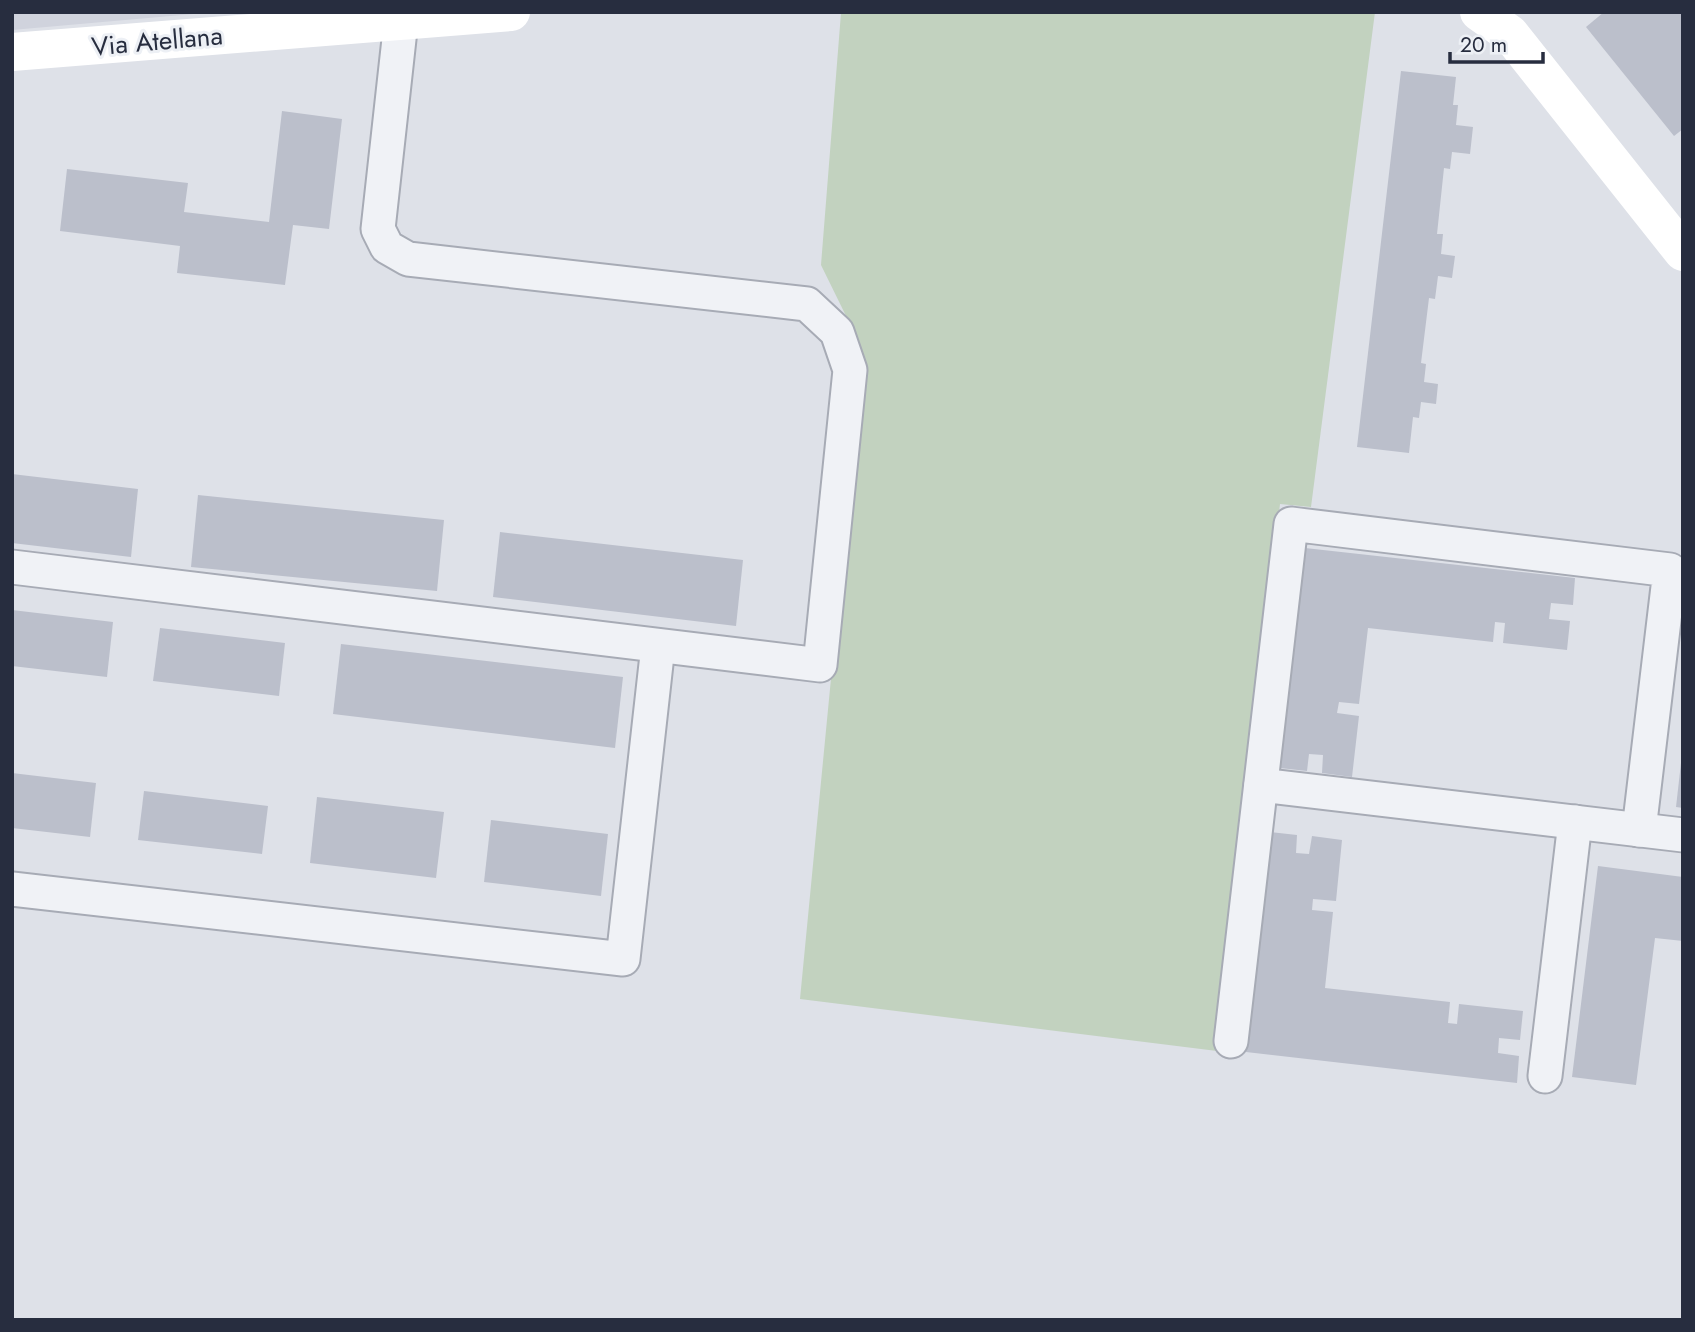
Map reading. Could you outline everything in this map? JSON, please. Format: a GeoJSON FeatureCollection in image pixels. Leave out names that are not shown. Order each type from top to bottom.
{"type":"FeatureCollection","features":[{"type":"Feature","properties":{"kind":"main road","name":"Via Atellana"},"geometry":{"type":"LineString","coordinates":[[12,52],[511,12]]}},
{"type":"Feature","properties":{"kind":"main road"},"geometry":{"type":"LineString","coordinates":[[1479,12],[1506,23],[1683,252]]}},
{"type":"Feature","properties":{"kind":"street"},"geometry":{"type":"LineString","coordinates":[[12,567],[820,665],[850,370],[837,332],[807,304],[408,259],[387,247],[378,229],[401,21]]}},
{"type":"Feature","properties":{"kind":"street"},"geometry":{"type":"LineString","coordinates":[[1231,1041],[1291,524],[1670,570],[1639,830]]}},
{"type":"Feature","properties":{"kind":"street"},"geometry":{"type":"LineString","coordinates":[[12,889],[623,958],[658,646]]}},
{"type":"Feature","properties":{"kind":"street"},"geometry":{"type":"LineString","coordinates":[[1261,785],[1683,835]]}},
{"type":"Feature","properties":{"kind":"street"},"geometry":{"type":"LineString","coordinates":[[1545,1076],[1575,822]]}},
{"type":"Feature","properties":{"kind":"shaded area"},"geometry":{"type":"Polygon","coordinates":[[[12,12],[216,12],[12,30],[12,12]]]}},
{"type":"Feature","properties":{"kind":"green space"},"geometry":{"type":"Polygon","coordinates":[[[1375,12],[1311,507],[1280,504],[1217,1051],[800,999],[860,379],[848,320],[821,265],[841,13],[1375,12]]]}},
{"type":"Feature","properties":{"kind":"building"},"geometry":{"type":"Polygon","coordinates":[[[1604,12],[1683,12],[1683,129],[1674,136],[1586,27],[1604,12]]]}},
{"type":"Feature","properties":{"kind":"building"},"geometry":{"type":"Polygon","coordinates":[[[1401,71],[1456,77],[1453,105],[1458,105],[1456,125],[1473,127],[1470,154],[1452,152],[1450,169],[1444,168],[1437,234],[1443,234],[1441,254],[1455,256],[1452,278],[1438,276],[1435,299],[1429,298],[1421,363],[1426,364],[1424,382],[1438,384],[1436,404],[1421,402],[1419,418],[1413,417],[1409,453],[1357,447],[1401,71]]]}},
{"type":"Feature","properties":{"kind":"building"},"geometry":{"type":"Polygon","coordinates":[[[282,111],[342,119],[329,229],[293,225],[285,285],[177,273],[180,246],[60,231],[67,169],[188,183],[184,212],[269,222],[282,111]]]}},
{"type":"Feature","properties":{"kind":"building"},"geometry":{"type":"Polygon","coordinates":[[[12,474],[138,489],[131,557],[12,543],[12,474]]]}},
{"type":"Feature","properties":{"kind":"building"},"geometry":{"type":"Polygon","coordinates":[[[198,495],[444,520],[437,591],[191,567],[198,495]]]}},
{"type":"Feature","properties":{"kind":"building"},"geometry":{"type":"Polygon","coordinates":[[[500,532],[743,560],[736,626],[493,597],[500,532]]]}},
{"type":"Feature","properties":{"kind":"building"},"geometry":{"type":"Polygon","coordinates":[[[1305,548],[1575,578],[1573,605],[1551,603],[1549,619],[1570,621],[1567,650],[1503,643],[1505,623],[1495,622],[1493,642],[1368,628],[1359,704],[1339,702],[1337,713],[1359,716],[1352,777],[1322,773],[1323,755],[1309,754],[1307,771],[1280,768],[1305,548]]]}},
{"type":"Feature","properties":{"kind":"building"},"geometry":{"type":"Polygon","coordinates":[[[12,610],[113,622],[107,677],[12,666],[12,610]]]}},
{"type":"Feature","properties":{"kind":"building"},"geometry":{"type":"Polygon","coordinates":[[[160,628],[285,643],[279,696],[153,681],[160,628]]]}},
{"type":"Feature","properties":{"kind":"building"},"geometry":{"type":"Polygon","coordinates":[[[341,644],[623,677],[615,748],[333,714],[341,644]]]}},
{"type":"Feature","properties":{"kind":"building"},"geometry":{"type":"Polygon","coordinates":[[[1683,763],[1683,808],[1676,807],[1683,763]]]}},
{"type":"Feature","properties":{"kind":"building"},"geometry":{"type":"Polygon","coordinates":[[[12,773],[96,783],[90,837],[12,828],[12,773]]]}},
{"type":"Feature","properties":{"kind":"building"},"geometry":{"type":"Polygon","coordinates":[[[144,791],[268,806],[262,854],[138,840],[144,791]]]}},
{"type":"Feature","properties":{"kind":"building"},"geometry":{"type":"Polygon","coordinates":[[[317,797],[444,812],[436,878],[310,863],[317,797]]]}},
{"type":"Feature","properties":{"kind":"building"},"geometry":{"type":"Polygon","coordinates":[[[491,820],[608,834],[601,896],[484,882],[491,820]]]}},
{"type":"Feature","properties":{"kind":"building"},"geometry":{"type":"Polygon","coordinates":[[[1270,832],[1297,835],[1296,853],[1309,854],[1312,836],[1342,840],[1336,901],[1313,899],[1312,910],[1333,912],[1325,988],[1450,1002],[1448,1023],[1457,1024],[1459,1004],[1523,1011],[1520,1040],[1499,1038],[1498,1053],[1519,1056],[1517,1083],[1246,1052],[1270,832]]]}},
{"type":"Feature","properties":{"kind":"building"},"geometry":{"type":"Polygon","coordinates":[[[1598,866],[1683,877],[1683,941],[1655,938],[1636,1085],[1572,1077],[1598,866]]]}}]}
